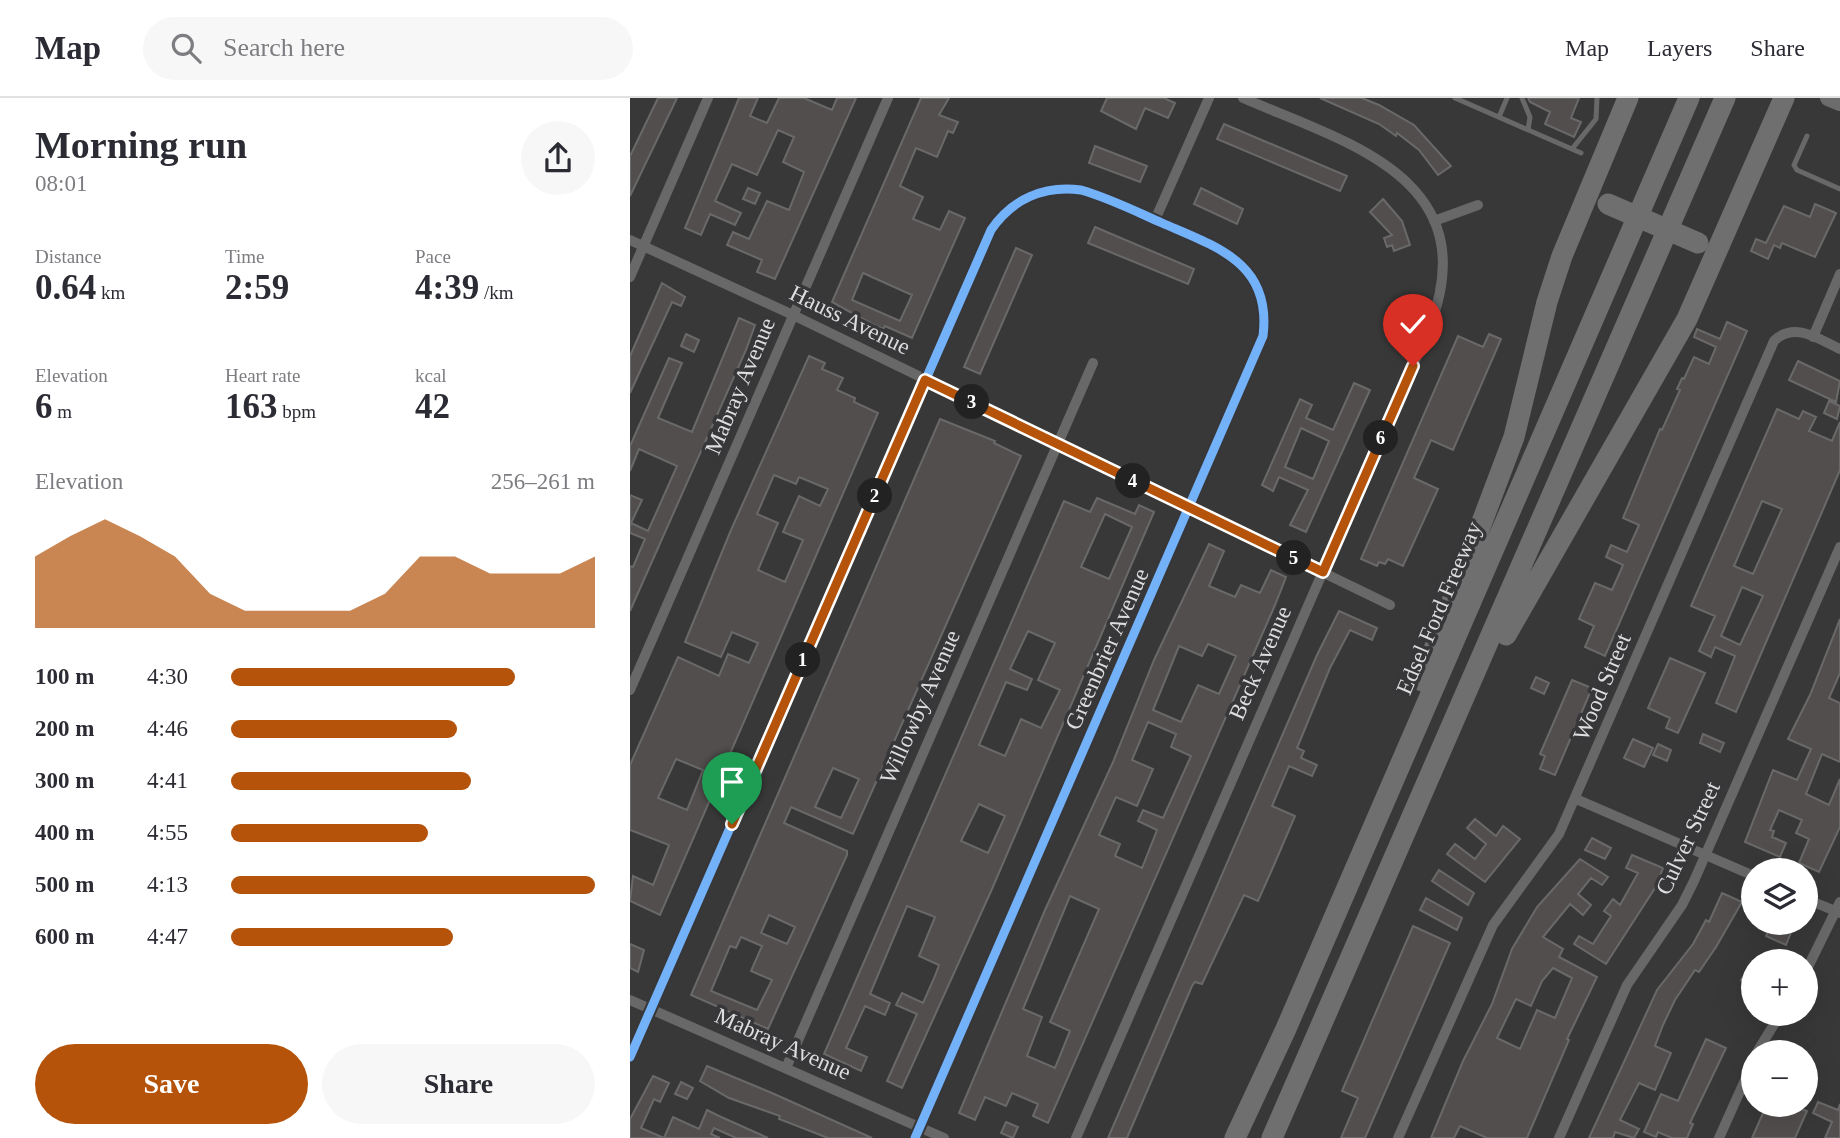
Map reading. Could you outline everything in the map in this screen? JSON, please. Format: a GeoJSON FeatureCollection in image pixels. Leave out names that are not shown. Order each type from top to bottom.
{"type":"FeatureCollection","features":[{"type":"Feature","properties":{"kind":"highway"},"geometry":{"type":"LineString","coordinates":[[1366,845],[1401,738],[1514,437],[1553,282],[1628,98]]}},
{"type":"Feature","properties":{"kind":"highway","name":"Edsel Ford Freeway"},"geometry":{"type":"LineString","coordinates":[[1235,1138],[1366,845],[1689,98]]}},
{"type":"Feature","properties":{"kind":"highway"},"geometry":{"type":"LineString","coordinates":[[1272,1138],[1435,770],[1725,98]]}},
{"type":"Feature","properties":{"kind":"highway"},"geometry":{"type":"LineString","coordinates":[[1435,770],[1518,613],[1676,340],[1784,98]]}},
{"type":"Feature","properties":{"kind":"highway"},"geometry":{"type":"LineString","coordinates":[[1592,181],[1598,194],[1608,204],[1698,243],[1711,243],[1724,236]]}},
{"type":"Feature","properties":{"kind":"main road"},"geometry":{"type":"LineString","coordinates":[[1828,98],[1840,103]]}},
{"type":"Feature","properties":{"kind":"street"},"geometry":{"type":"LineString","coordinates":[[630,277],[708,98]]}},
{"type":"Feature","properties":{"kind":"street","name":"Mabray Avenue"},"geometry":{"type":"LineString","coordinates":[[630,690],[888,98]]}},
{"type":"Feature","properties":{"kind":"street"},"geometry":{"type":"LineString","coordinates":[[1155,220],[1209,98]]}},
{"type":"Feature","properties":{"kind":"street","name":"Beck Avenue"},"geometry":{"type":"LineString","coordinates":[[1076,1138],[1438,306],[1443,270],[1434,221],[1411,185],[1374,156],[1243,98]]}},
{"type":"Feature","properties":{"kind":"street","name":"Greenbrier Avenue"},"geometry":{"type":"LineString","coordinates":[[630,1057],[991,230],[1000,216],[1021,200],[1047,190],[1073,189],[1094,194],[1235,258],[1257,288],[1263,311],[1261,346],[917,1133]]}},
{"type":"Feature","properties":{"kind":"street"},"geometry":{"type":"LineString","coordinates":[[1434,221],[1478,205]]}},
{"type":"Feature","properties":{"kind":"street","name":"Hauss Avenue"},"geometry":{"type":"LineString","coordinates":[[630,240],[793,315],[1390,605]]}},
{"type":"Feature","properties":{"kind":"street"},"geometry":{"type":"LineString","coordinates":[[1840,274],[1813,337],[1840,349]]}},
{"type":"Feature","properties":{"kind":"street","name":"Wood Street"},"geometry":{"type":"LineString","coordinates":[[1398,1138],[1493,925],[1559,834],[1576,799],[1772,345],[1777,338],[1789,331],[1802,332],[1813,337]]}},
{"type":"Feature","properties":{"kind":"street","name":"Willowby Avenue"},"geometry":{"type":"LineString","coordinates":[[786,1068],[1093,363]]}},
{"type":"Feature","properties":{"kind":"street","name":"Culver Street"},"geometry":{"type":"LineString","coordinates":[[1559,1138],[1627,985],[1682,905],[1706,856],[1840,547]]}},
{"type":"Feature","properties":{"kind":"street"},"geometry":{"type":"LineString","coordinates":[[1576,799],[1741,871]]}},
{"type":"Feature","properties":{"kind":"street"},"geometry":{"type":"LineString","coordinates":[[1818,903],[1839,909],[1818,949]]}},
{"type":"Feature","properties":{"kind":"street","name":"Mabray Avenue"},"geometry":{"type":"LineString","coordinates":[[630,1000],[786,1068],[917,1133]]}},
{"type":"Feature","properties":{"kind":"street"},"geometry":{"type":"LineString","coordinates":[[1719,1138],[1741,1089]]}},
{"type":"Feature","properties":{"kind":"street"},"geometry":{"type":"LineString","coordinates":[[917,1133],[944,1138]]}},
{"type":"Feature","properties":{"kind":"lane"},"geometry":{"type":"LineString","coordinates":[[1455,98],[1581,153]]}},
{"type":"Feature","properties":{"kind":"lane"},"geometry":{"type":"LineString","coordinates":[[1499,117],[1507,98]]}},
{"type":"Feature","properties":{"kind":"lane"},"geometry":{"type":"LineString","coordinates":[[1522,98],[1530,117],[1528,130]]}},
{"type":"Feature","properties":{"kind":"lane"},"geometry":{"type":"LineString","coordinates":[[1572,149],[1596,119],[1597,98]]}},
{"type":"Feature","properties":{"kind":"lane"},"geometry":{"type":"LineString","coordinates":[[1807,135],[1794,165],[1797,170],[1840,189]]}},
{"type":"Feature","properties":{"kind":"building"},"geometry":{"type":"Polygon","coordinates":[[[658,98],[677,98],[630,196],[630,156],[658,98]]]}},
{"type":"Feature","properties":{"kind":"building"},"geometry":{"type":"Polygon","coordinates":[[[739,98],[758,98],[750,116],[767,123],[779,98],[804,98],[832,110],[837,98],[856,98],[775,279],[757,272],[762,260],[727,245],[733,232],[749,239],[767,201],[789,210],[804,172],[783,162],[794,137],[778,130],[757,175],[732,164],[715,201],[741,213],[735,225],[710,214],[701,235],[685,228],[739,98]]]}},
{"type":"Feature","properties":{"kind":"building"},"geometry":{"type":"Polygon","coordinates":[[[921,98],[949,98],[939,115],[958,122],[953,133],[948,131],[937,157],[916,148],[900,186],[923,197],[913,219],[940,230],[949,211],[965,218],[912,338],[885,326],[883,329],[832,302],[921,98]],[[863,273],[852,300],[900,321],[912,295],[863,273]]]}},
{"type":"Feature","properties":{"kind":"building"},"geometry":{"type":"Polygon","coordinates":[[[1107,98],[1164,98],[1175,103],[1168,118],[1145,108],[1136,129],[1101,111],[1107,98]]]}},
{"type":"Feature","properties":{"kind":"building"},"geometry":{"type":"Polygon","coordinates":[[[1320,98],[1362,98],[1379,105],[1414,125],[1451,166],[1438,175],[1419,150],[1397,133],[1396,136],[1379,124],[1320,98]]]}},
{"type":"Feature","properties":{"kind":"building"},"geometry":{"type":"Polygon","coordinates":[[[1528,98],[1579,98],[1571,118],[1581,122],[1574,137],[1545,124],[1550,112],[1530,102],[1528,98]]]}},
{"type":"Feature","properties":{"kind":"building"},"geometry":{"type":"Polygon","coordinates":[[[1224,124],[1347,176],[1340,191],[1217,139],[1224,124]]]}},
{"type":"Feature","properties":{"kind":"building"},"geometry":{"type":"Polygon","coordinates":[[[1095,146],[1147,166],[1140,182],[1089,163],[1095,146]]]}},
{"type":"Feature","properties":{"kind":"building"},"geometry":{"type":"Polygon","coordinates":[[[748,188],[760,193],[755,204],[743,199],[748,188]]]}},
{"type":"Feature","properties":{"kind":"building"},"geometry":{"type":"Polygon","coordinates":[[[1201,188],[1243,209],[1237,224],[1194,204],[1201,188]]]}},
{"type":"Feature","properties":{"kind":"building"},"geometry":{"type":"Polygon","coordinates":[[[1383,199],[1402,221],[1410,245],[1394,251],[1392,245],[1387,247],[1384,238],[1392,235],[1370,212],[1383,199]]]}},
{"type":"Feature","properties":{"kind":"building"},"geometry":{"type":"Polygon","coordinates":[[[1815,204],[1836,213],[1815,257],[1782,243],[1780,248],[1774,245],[1768,259],[1751,251],[1756,239],[1766,243],[1784,206],[1810,217],[1815,204]]]}},
{"type":"Feature","properties":{"kind":"building"},"geometry":{"type":"Polygon","coordinates":[[[1095,227],[1194,269],[1188,284],[1088,243],[1095,227]]]}},
{"type":"Feature","properties":{"kind":"building"},"geometry":{"type":"Polygon","coordinates":[[[1016,248],[1032,255],[980,374],[964,367],[1016,248]]]}},
{"type":"Feature","properties":{"kind":"building"},"geometry":{"type":"Polygon","coordinates":[[[662,283],[685,297],[681,306],[672,302],[630,393],[630,356],[662,283]]]}},
{"type":"Feature","properties":{"kind":"building"},"geometry":{"type":"Polygon","coordinates":[[[739,318],[755,325],[746,350],[630,611],[630,566],[633,567],[645,539],[630,533],[630,495],[642,500],[631,523],[648,531],[677,466],[639,449],[630,471],[630,446],[669,358],[682,363],[658,418],[692,432],[739,318]]]}},
{"type":"Feature","properties":{"kind":"building"},"geometry":{"type":"Polygon","coordinates":[[[1727,322],[1747,331],[1605,656],[1585,647],[1594,626],[1579,619],[1595,583],[1612,590],[1623,565],[1606,557],[1611,545],[1627,552],[1639,525],[1623,518],[1660,429],[1662,430],[1680,390],[1677,389],[1694,357],[1709,364],[1716,347],[1694,337],[1697,329],[1720,339],[1727,322]]]}},
{"type":"Feature","properties":{"kind":"building"},"geometry":{"type":"Polygon","coordinates":[[[686,334],[699,340],[694,352],[681,346],[686,334]]]}},
{"type":"Feature","properties":{"kind":"building"},"geometry":{"type":"Polygon","coordinates":[[[1489,334],[1501,339],[1453,450],[1431,440],[1414,478],[1438,489],[1403,566],[1388,559],[1385,564],[1379,562],[1377,566],[1361,559],[1458,336],[1483,347],[1489,334]]]}},
{"type":"Feature","properties":{"kind":"building"},"geometry":{"type":"Polygon","coordinates":[[[809,356],[825,363],[822,369],[843,378],[837,390],[855,398],[854,402],[878,413],[660,915],[630,901],[633,876],[653,885],[669,845],[630,830],[630,765],[678,657],[719,676],[728,654],[749,663],[758,643],[732,632],[721,657],[685,642],[731,530],[809,356]],[[774,475],[757,514],[778,523],[758,570],[785,582],[803,540],[783,532],[799,496],[820,506],[828,489],[799,477],[796,484],[774,475]],[[676,759],[658,798],[687,810],[703,770],[676,759]]]}},
{"type":"Feature","properties":{"kind":"building"},"geometry":{"type":"Polygon","coordinates":[[[1798,361],[1840,381],[1836,402],[1789,380],[1798,361]]]}},
{"type":"Feature","properties":{"kind":"building"},"geometry":{"type":"Polygon","coordinates":[[[1354,383],[1370,390],[1306,532],[1290,525],[1308,490],[1279,477],[1273,491],[1262,485],[1300,399],[1312,405],[1306,418],[1333,430],[1354,383]],[[1301,428],[1285,467],[1313,479],[1329,441],[1301,428]]]}},
{"type":"Feature","properties":{"kind":"building"},"geometry":{"type":"Polygon","coordinates":[[[1829,401],[1840,406],[1837,419],[1824,413],[1829,401]]]}},
{"type":"Feature","properties":{"kind":"building"},"geometry":{"type":"Polygon","coordinates":[[[1777,409],[1799,419],[1803,411],[1816,417],[1809,431],[1832,441],[1840,422],[1840,470],[1736,712],[1716,703],[1735,656],[1715,647],[1711,657],[1699,651],[1715,616],[1691,606],[1777,409]],[[1762,501],[1734,566],[1753,574],[1782,509],[1762,501]],[[1742,587],[1721,636],[1740,645],[1763,596],[1742,587]]]}},
{"type":"Feature","properties":{"kind":"building"},"geometry":{"type":"Polygon","coordinates":[[[940,419],[995,441],[994,443],[1021,456],[853,834],[791,807],[784,823],[847,851],[847,855],[768,1029],[691,995],[940,419]],[[833,768],[815,807],[841,818],[859,779],[833,768]],[[769,915],[761,933],[787,944],[795,927],[769,915]],[[741,937],[736,948],[730,946],[711,991],[757,1010],[772,980],[751,971],[762,946],[741,937]]]}},
{"type":"Feature","properties":{"kind":"building"},"geometry":{"type":"Polygon","coordinates":[[[1097,498],[1135,514],[1139,505],[1154,512],[992,889],[902,1088],[887,1081],[917,1014],[896,1005],[902,993],[923,1003],[935,976],[939,965],[919,956],[935,917],[907,906],[870,994],[890,1003],[885,1015],[865,1006],[846,1048],[867,1057],[861,1071],[824,1054],[1064,501],[1090,512],[1097,498]],[[1105,514],[1081,567],[1109,579],[1132,527],[1105,514]],[[1028,631],[1010,669],[1032,679],[1027,690],[1006,682],[979,745],[1005,756],[1021,719],[1041,728],[1060,690],[1038,680],[1055,643],[1028,631]],[[979,804],[961,841],[988,853],[1005,816],[979,804]]]}},
{"type":"Feature","properties":{"kind":"building"},"geometry":{"type":"Polygon","coordinates":[[[1209,544],[1224,551],[1209,586],[1235,597],[1241,585],[1260,593],[1271,570],[1286,577],[1048,1123],[1033,1116],[1038,1104],[1012,1093],[1006,1106],[985,1097],[975,1120],[959,1113],[1045,910],[1113,762],[1154,660],[1209,544]],[[1208,644],[1202,656],[1179,646],[1153,710],[1181,722],[1198,685],[1219,694],[1236,656],[1208,644]],[[1148,722],[1132,760],[1153,769],[1137,806],[1116,797],[1099,835],[1120,844],[1115,856],[1142,868],[1157,830],[1138,821],[1143,810],[1163,818],[1191,756],[1171,747],[1176,734],[1148,722]],[[1070,896],[1023,1009],[1042,1017],[1027,1056],[1055,1068],[1070,1031],[1050,1022],[1099,909],[1070,896]]]}},
{"type":"Feature","properties":{"kind":"building"},"geometry":{"type":"Polygon","coordinates":[[[1339,611],[1377,628],[1372,640],[1350,630],[1330,668],[1297,748],[1304,751],[1301,758],[1317,765],[1312,776],[1289,766],[1272,806],[1295,816],[1274,865],[1258,901],[1244,895],[1202,984],[1195,982],[1192,986],[1127,1138],[1108,1138],[1317,655],[1339,611]]]}},
{"type":"Feature","properties":{"kind":"building"},"geometry":{"type":"Polygon","coordinates":[[[1840,619],[1840,673],[1829,698],[1840,703],[1840,762],[1822,754],[1806,794],[1829,805],[1840,779],[1840,827],[1819,872],[1818,858],[1801,858],[1809,839],[1796,833],[1802,820],[1779,810],[1770,830],[1774,831],[1772,837],[1786,843],[1780,857],[1745,842],[1773,770],[1797,780],[1811,749],[1788,739],[1810,695],[1840,619]]]}},
{"type":"Feature","properties":{"kind":"building"},"geometry":{"type":"Polygon","coordinates":[[[1670,658],[1705,673],[1678,733],[1666,728],[1670,718],[1648,708],[1670,658]]]}},
{"type":"Feature","properties":{"kind":"building"},"geometry":{"type":"Polygon","coordinates":[[[1536,677],[1549,683],[1544,694],[1531,688],[1536,677]]]}},
{"type":"Feature","properties":{"kind":"building"},"geometry":{"type":"Polygon","coordinates":[[[1572,680],[1592,688],[1555,775],[1540,769],[1545,756],[1540,754],[1572,680]]]}},
{"type":"Feature","properties":{"kind":"building"},"geometry":{"type":"Polygon","coordinates":[[[1703,734],[1724,743],[1720,752],[1700,743],[1703,734]]]}},
{"type":"Feature","properties":{"kind":"building"},"geometry":{"type":"Polygon","coordinates":[[[1633,739],[1653,748],[1644,767],[1624,758],[1633,739]]]}},
{"type":"Feature","properties":{"kind":"building"},"geometry":{"type":"Polygon","coordinates":[[[1658,744],[1671,750],[1667,761],[1653,755],[1658,744]]]}},
{"type":"Feature","properties":{"kind":"building"},"geometry":{"type":"Polygon","coordinates":[[[1475,819],[1496,836],[1503,826],[1520,839],[1485,882],[1447,854],[1455,844],[1475,859],[1486,844],[1467,828],[1475,819]]]}},
{"type":"Feature","properties":{"kind":"building"},"geometry":{"type":"Polygon","coordinates":[[[1592,838],[1611,848],[1605,859],[1585,850],[1592,838]]]}},
{"type":"Feature","properties":{"kind":"building"},"geometry":{"type":"Polygon","coordinates":[[[1632,855],[1663,868],[1655,888],[1606,964],[1574,944],[1579,936],[1593,944],[1611,916],[1604,911],[1613,899],[1620,905],[1638,873],[1626,868],[1632,855]]]}},
{"type":"Feature","properties":{"kind":"building"},"geometry":{"type":"Polygon","coordinates":[[[1580,859],[1608,877],[1602,885],[1591,878],[1578,894],[1591,905],[1583,915],[1570,904],[1543,937],[1563,949],[1559,957],[1597,977],[1567,1039],[1569,1040],[1527,1138],[1487,1138],[1460,1126],[1454,1138],[1431,1138],[1463,1061],[1492,1004],[1512,949],[1537,907],[1580,859]],[[1553,968],[1542,981],[1531,1006],[1516,999],[1497,1038],[1520,1049],[1537,1010],[1555,1018],[1572,978],[1553,968]]]}},
{"type":"Feature","properties":{"kind":"building"},"geometry":{"type":"Polygon","coordinates":[[[1439,870],[1474,893],[1468,905],[1432,881],[1439,870]]]}},
{"type":"Feature","properties":{"kind":"building"},"geometry":{"type":"Polygon","coordinates":[[[1722,893],[1741,902],[1716,947],[1699,972],[1695,970],[1675,1000],[1663,1025],[1655,1046],[1671,1053],[1655,1090],[1639,1083],[1620,1120],[1639,1129],[1634,1138],[1615,1132],[1613,1138],[1589,1138],[1657,990],[1693,944],[1706,920],[1709,922],[1722,893]]]}},
{"type":"Feature","properties":{"kind":"building"},"geometry":{"type":"Polygon","coordinates":[[[1426,898],[1462,918],[1457,930],[1420,910],[1426,898]]]}},
{"type":"Feature","properties":{"kind":"building"},"geometry":{"type":"Polygon","coordinates":[[[1413,926],[1450,943],[1365,1138],[1341,1138],[1358,1098],[1342,1091],[1413,926]]]}},
{"type":"Feature","properties":{"kind":"building"},"geometry":{"type":"Polygon","coordinates":[[[1766,935],[1790,935],[1786,945],[1766,935]]]}},
{"type":"Feature","properties":{"kind":"building"},"geometry":{"type":"Polygon","coordinates":[[[630,944],[644,950],[638,972],[630,968],[630,944]]]}},
{"type":"Feature","properties":{"kind":"building"},"geometry":{"type":"Polygon","coordinates":[[[1706,1039],[1726,1048],[1690,1123],[1693,1124],[1687,1138],[1672,1138],[1658,1132],[1656,1137],[1644,1132],[1661,1094],[1678,1101],[1706,1039]]]}},
{"type":"Feature","properties":{"kind":"building"},"geometry":{"type":"Polygon","coordinates":[[[707,1066],[872,1138],[828,1138],[779,1119],[780,1116],[729,1098],[700,1081],[707,1066]]]}},
{"type":"Feature","properties":{"kind":"building"},"geometry":{"type":"Polygon","coordinates":[[[653,1076],[669,1083],[660,1102],[654,1099],[641,1128],[664,1138],[630,1138],[630,1119],[653,1076]]]}},
{"type":"Feature","properties":{"kind":"building"},"geometry":{"type":"Polygon","coordinates":[[[681,1082],[693,1088],[687,1099],[675,1094],[681,1082]]]}},
{"type":"Feature","properties":{"kind":"building"},"geometry":{"type":"Polygon","coordinates":[[[1818,1102],[1838,1110],[1840,1104],[1840,1138],[1825,1138],[1832,1122],[1818,1115],[1818,1102]]]}},
{"type":"Feature","properties":{"kind":"building"},"geometry":{"type":"Polygon","coordinates":[[[707,1110],[768,1138],[736,1138],[714,1128],[711,1134],[720,1138],[664,1138],[673,1117],[699,1129],[707,1110]]]}},
{"type":"Feature","properties":{"kind":"building"},"geometry":{"type":"Polygon","coordinates":[[[1761,1117],[1804,1117],[1795,1138],[1752,1138],[1761,1117]]]}},
{"type":"Feature","properties":{"kind":"building"},"geometry":{"type":"Polygon","coordinates":[[[1006,1122],[1018,1127],[1013,1138],[1001,1133],[1006,1122]]]}},
{"type":"Feature","properties":{"kind":"cycle path"},"geometry":{"type":"LineString","coordinates":[[630,1057],[991,230],[1009,210],[1030,196],[1054,190],[1081,190],[1202,241],[1236,261],[1249,274],[1259,291],[1264,311],[1263,336],[915,1138]]}},
{"type":"Feature","properties":{"kind":"route"},"geometry":{"type":"LineString","coordinates":[[732,824],[925,380],[1323,572],[1413,366]]}}]}
